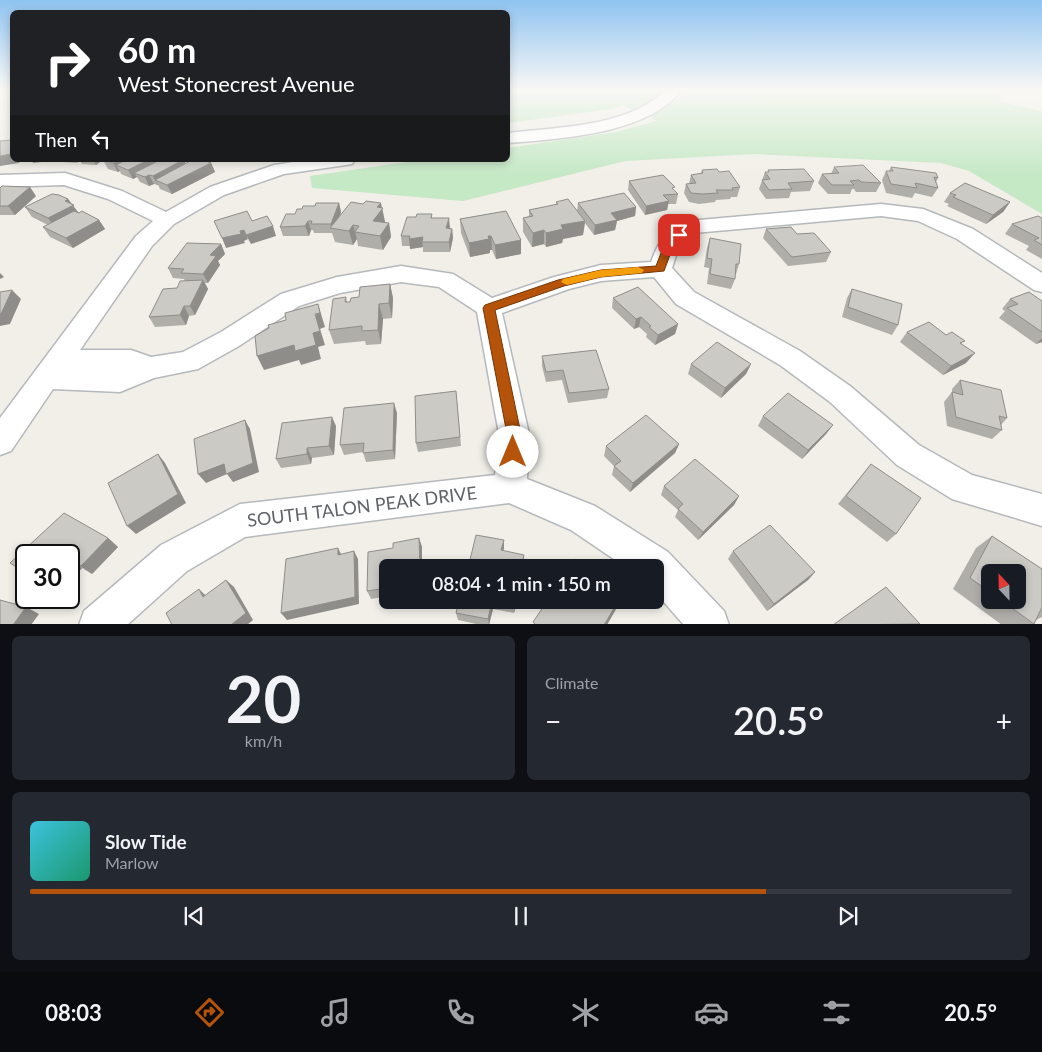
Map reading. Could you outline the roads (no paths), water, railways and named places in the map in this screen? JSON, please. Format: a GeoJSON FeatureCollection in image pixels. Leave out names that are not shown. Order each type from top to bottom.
{"type":"FeatureCollection","features":[{"type":"Feature","properties":{"kind":"street"},"geometry":{"type":"LineString","coordinates":[[510,138],[615,123],[630,118]]}},
{"type":"Feature","properties":{"kind":"street"},"geometry":{"type":"LineString","coordinates":[[0,442],[144,241],[167,220],[217,191],[281,169],[332,162]]}},
{"type":"Feature","properties":{"kind":"street"},"geometry":{"type":"LineString","coordinates":[[0,181],[65,179],[116,195],[167,220]]}},
{"type":"Feature","properties":{"kind":"street"},"geometry":{"type":"LineString","coordinates":[[660,269],[670,243],[688,227],[881,210],[922,215],[965,234],[1042,284]]}},
{"type":"Feature","properties":{"kind":"street"},"geometry":{"type":"LineString","coordinates":[[489,308],[562,283],[601,273],[660,269]]}},
{"type":"Feature","properties":{"kind":"street"},"geometry":{"type":"LineString","coordinates":[[660,269],[685,298],[790,358],[840,394],[908,455],[964,488],[1042,510]]}},
{"type":"Feature","properties":{"kind":"street"},"geometry":{"type":"LineString","coordinates":[[52,369],[120,381],[148,368],[188,362],[230,339],[290,300],[337,285],[400,274],[445,280],[489,308],[514,434],[510,488],[583,518],[655,565],[710,624]]}},
{"type":"Feature","properties":{"kind":"street","name":"SOUTH TALON PEAK DRIVE"},"geometry":{"type":"LineString","coordinates":[[98,624],[174,558],[240,521],[510,488]]}}]}
